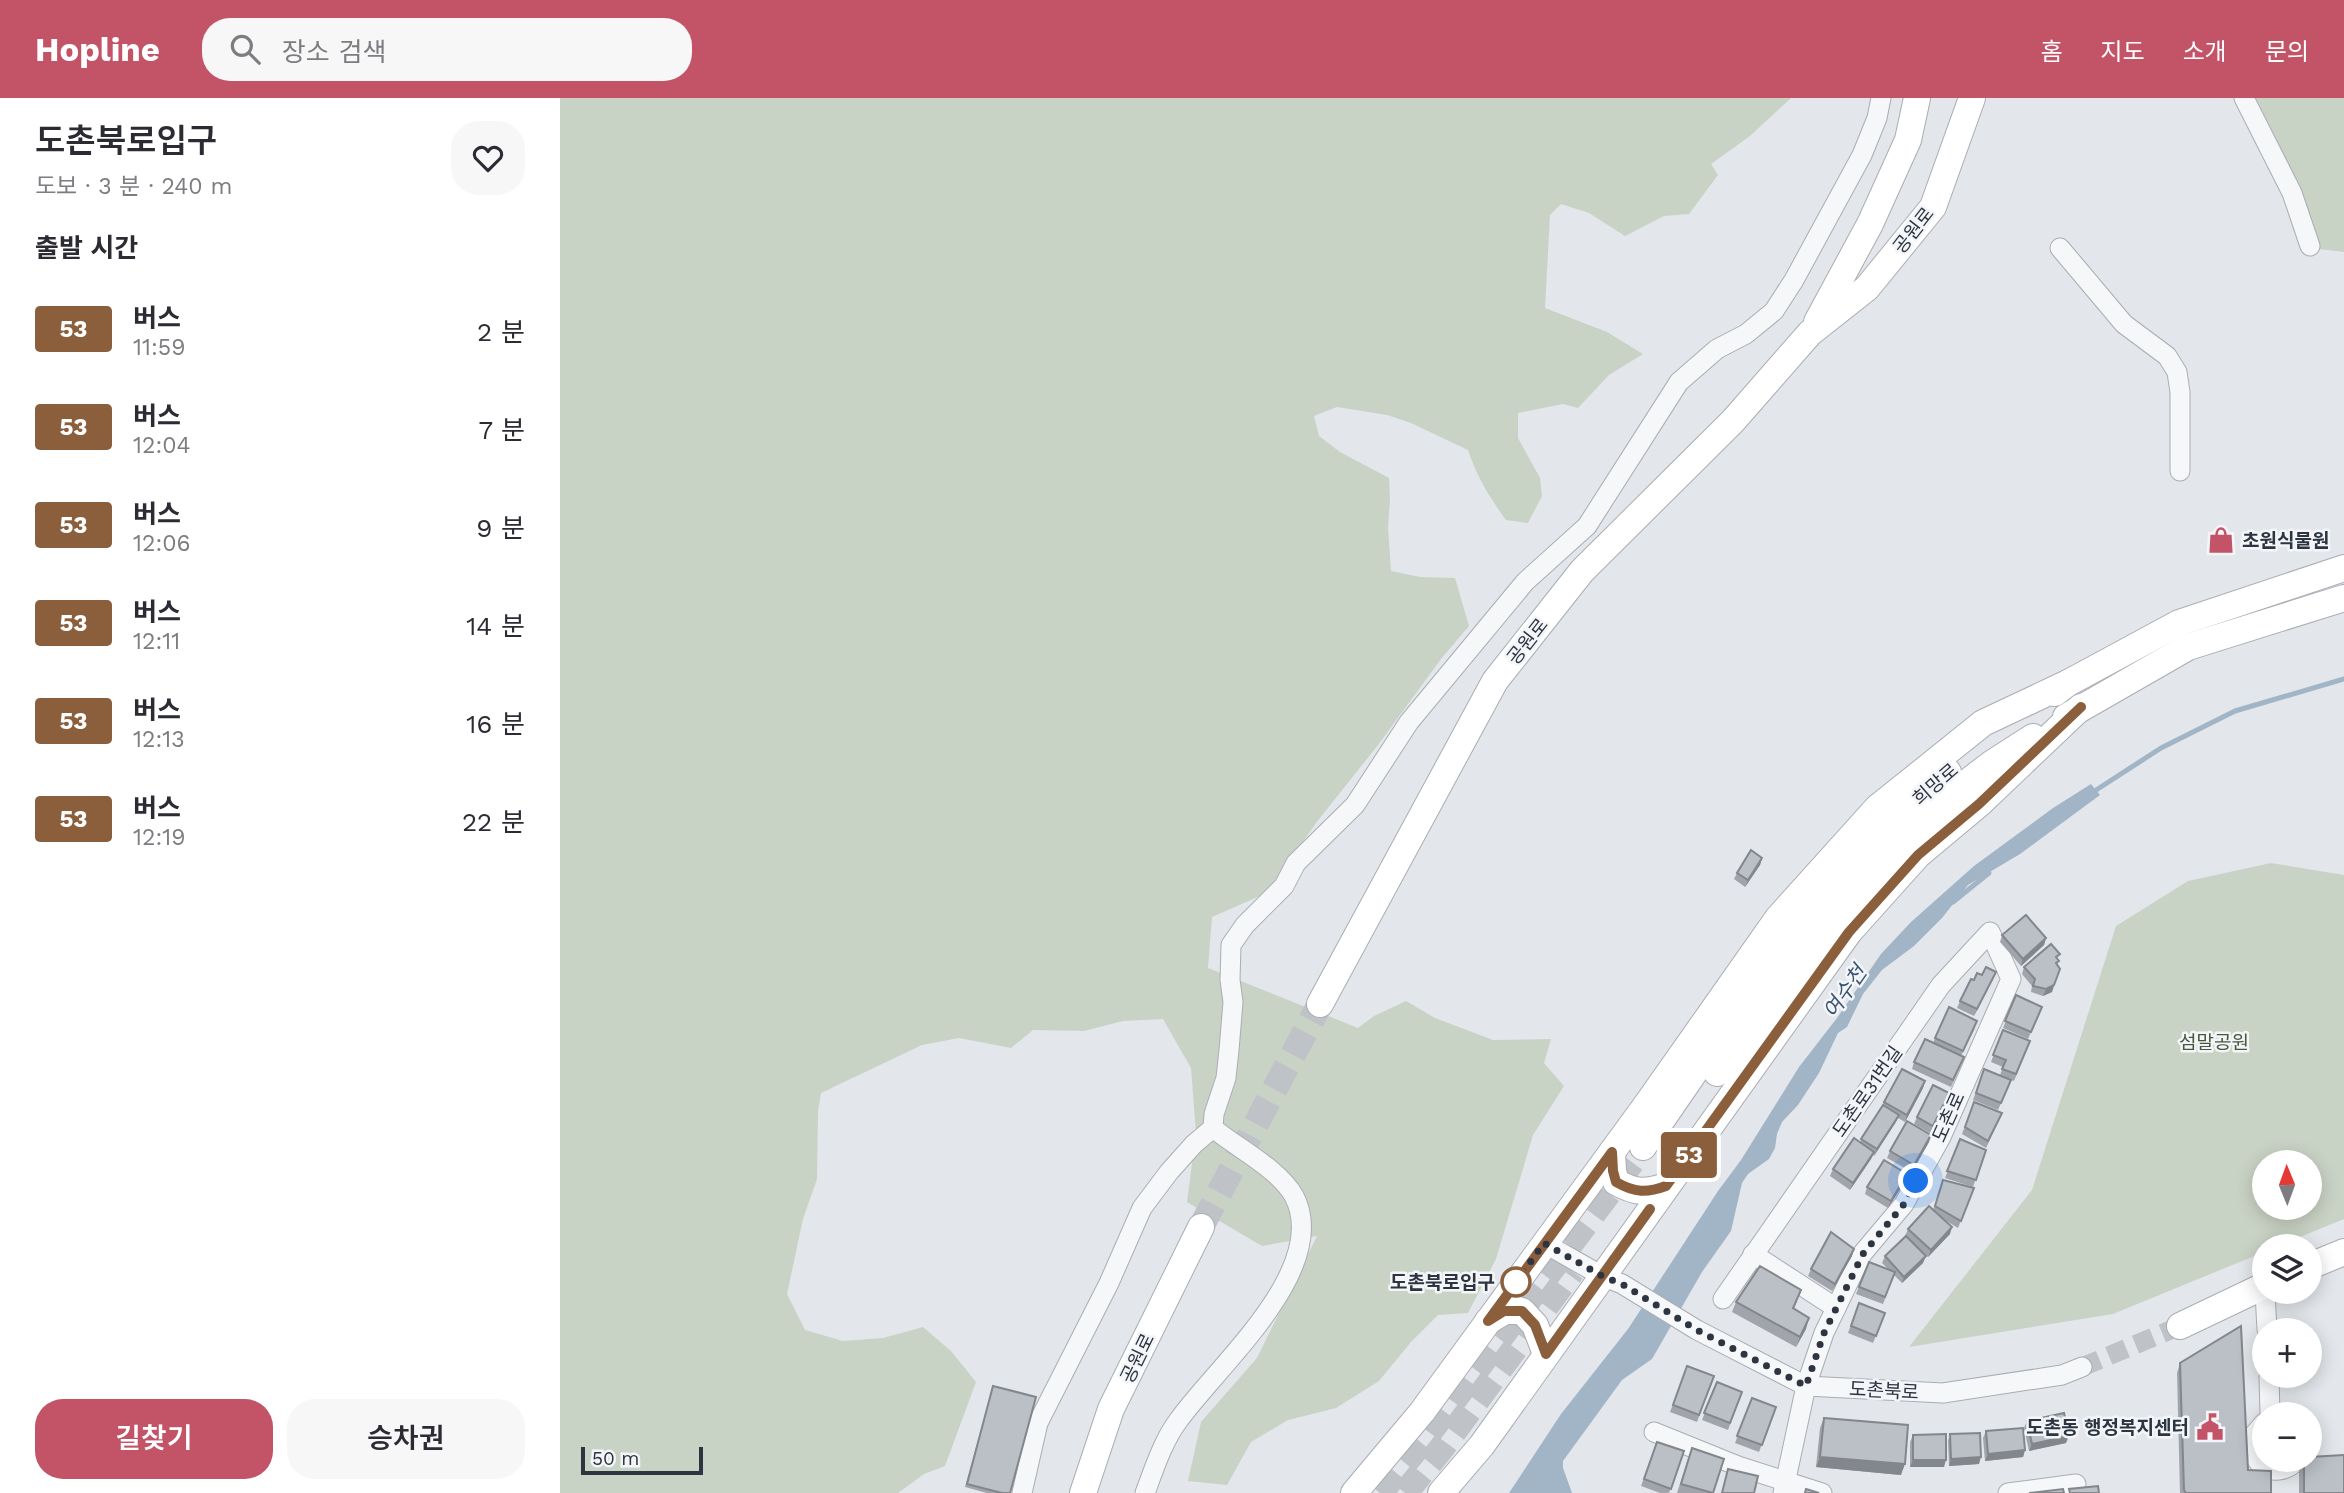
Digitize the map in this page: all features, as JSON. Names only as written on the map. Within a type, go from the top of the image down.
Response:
[{"type":"main road","name":"공원로","points":[[1811,333],[1870,224],[1908,140],[1917,98]]},
{"type":"main road","name":"공원로","points":[[1320,1004],[1495,681],[1582,571],[1733,421],[1811,333],[1867,288],[1933,206],[1972,98]]},
{"type":"main road","name":"희망로","points":[[2344,568],[2179,622],[2068,683],[1944,775],[1882,831],[1827,892],[1780,952],[1649,1152],[1842,905],[1957,790],[1991,764],[2081,707],[2188,647],[2344,598]]},
{"type":"main road","points":[[1354,1493],[1423,1412],[1778,918],[1877,808],[1983,723],[2068,683]]},
{"type":"main road","points":[[1441,1493],[1482,1445],[1546,1354],[1612,1280],[1666,1186],[1849,932],[1918,855],[1979,804],[2081,707]]},
{"type":"main road","points":[[1612,1152],[1616,1182],[1629,1190],[1647,1193],[1666,1186]]},
{"type":"main road","name":"공원로","points":[[1083,1493],[1111,1409],[1201,1227]]},
{"type":"main road","points":[[2322,1261],[2344,1252]]},
{"type":"main road","points":[[2180,1326],[2252,1292]]},
{"type":"main road","points":[[1488,1321],[1504,1311],[1522,1311],[1535,1325],[1546,1354]]},
{"type":"street","points":[[1022,1493],[1038,1423],[1109,1283],[1142,1208],[1169,1172],[1194,1144],[1213,1128],[1214,1114],[1226,1078],[1229,1050],[1233,1002],[1230,980],[1231,945],[1245,925],[1284,886],[1296,863],[1355,805],[1409,722],[1525,582],[1587,526],[1679,382],[1717,349],[1746,334],[1774,311],[1794,280],[1862,155],[1877,118],[1881,98]]},
{"type":"street","points":[[2244,98],[2292,193],[2310,246]]},
{"type":"street","points":[[2060,248],[2124,324],[2167,356],[2177,372],[2180,393],[2180,471]]},
{"type":"street","name":"도촌로31번길","points":[[1723,1299],[1941,985],[1990,932],[2011,979]]},
{"type":"street","name":"도촌로","points":[[1784,1488],[1806,1386],[1824,1333],[1863,1254],[1904,1204],[1941,1137],[2011,979]]},
{"type":"street","points":[[1145,1493],[1176,1424],[1281,1295],[1300,1241],[1302,1220],[1294,1196],[1280,1179],[1213,1128]]},
{"type":"street","points":[[1544,1243],[1612,1280]]},
{"type":"street","points":[[1753,1254],[1836,1308]]},
{"type":"street","name":"도촌북로","points":[[1612,1280],[1697,1330],[1806,1386],[1944,1393],[2062,1375],[2082,1367]]},
{"type":"street","points":[[1654,1432],[1784,1488],[1822,1493]]},
{"type":"street","points":[[2008,1493],[2076,1484]]},
{"type":"green space","points":[[560,98],[1791,98],[1750,136],[1711,164],[1718,175],[1689,214],[1664,216],[1625,236],[1589,213],[1561,204],[1550,215],[1545,308],[1607,332],[1643,354],[1609,375],[1578,408],[1563,404],[1518,413],[1518,438],[1540,478],[1542,496],[1528,523],[1506,520],[1484,487],[1468,450],[1411,423],[1387,415],[1337,407],[1314,416],[1319,436],[1340,452],[1389,478],[1391,571],[1420,577],[1455,578],[1469,626],[1262,895],[1212,917],[1208,968],[1358,1028],[1374,1016],[1406,1001],[1435,1018],[1493,1040],[1551,1039],[1544,1063],[1564,1086],[1533,1135],[1496,1259],[1468,1313],[1438,1315],[1411,1342],[1379,1381],[1336,1408],[1288,1420],[1251,1442],[1227,1485],[1188,1481],[1201,1422],[1257,1358],[1317,1236],[1262,1246],[1187,1202],[1196,1133],[1191,1068],[1163,1019],[1123,1021],[1084,1031],[1033,1030],[1011,1048],[959,1038],[922,1045],[821,1093],[818,1111],[817,1179],[803,1219],[787,1294],[805,1330],[843,1341],[883,1338],[923,1327],[951,1351],[976,1382],[945,1466],[924,1474],[898,1493],[560,1493]]},
{"type":"green space","points":[[2252,98],[2344,98],[2344,252],[2319,249]]},
{"type":"green space","name":"섬말공원","points":[[2271,863],[2344,875],[2344,1219],[2307,1234],[2252,1234],[2252,1257],[2113,1314],[1909,1347],[2032,1190],[2116,926],[2188,881]]},
{"type":"water","points":[[2091,784],[2100,795],[2020,854],[1968,885],[1942,918],[1914,946],[1882,970],[1863,994],[1847,1027],[1838,1033],[1819,1073],[1798,1105],[1782,1122],[1769,1159],[1748,1174],[1742,1183],[1731,1231],[1702,1272],[1652,1359],[1622,1380],[1563,1461],[1572,1493],[1509,1493],[1561,1414],[1628,1329],[1741,1160],[1799,1067],[1881,954],[1911,922],[1974,866],[2053,808]]},
{"type":"building","points":[[1751,850],[1762,858],[1748,880],[1737,873]]},
{"type":"building","points":[[2026,915],[2046,938],[2023,959],[2002,935]]},
{"type":"building","points":[[2051,944],[2060,954],[2056,957],[2060,969],[2054,985],[2046,989],[2033,986],[2035,979],[2024,967]]},
{"type":"building","points":[[1986,967],[1996,972],[1977,1009],[1960,1001],[1971,979],[1974,980],[1977,973],[1982,975]]},
{"type":"building","points":[[2016,995],[2042,1007],[2031,1032],[2005,1021]]},
{"type":"building","points":[[1949,1007],[1977,1021],[1963,1051],[1935,1038]]},
{"type":"building","points":[[2003,1030],[2030,1041],[2016,1074],[2002,1069],[2006,1060],[1993,1055]]},
{"type":"building","points":[[1925,1039],[1964,1057],[1953,1080],[1914,1062]]},
{"type":"building","points":[[1902,1069],[1925,1081],[1907,1115],[1884,1102]]},
{"type":"building","points":[[1984,1069],[2011,1080],[2001,1103],[1976,1093]]},
{"type":"building","points":[[1933,1085],[1949,1093],[1933,1126],[1917,1117]]},
{"type":"building","points":[[1974,1102],[2002,1113],[1988,1141],[1965,1127]]},
{"type":"building","points":[[1883,1105],[1899,1115],[1877,1149],[1861,1139]]},
{"type":"building","points":[[1907,1121],[1931,1135],[1914,1165],[1890,1151]]},
{"type":"building","points":[[1854,1138],[1874,1152],[1853,1183],[1833,1169]]},
{"type":"building","points":[[1960,1139],[1986,1150],[1976,1180],[1947,1171]]},
{"type":"building","points":[[1884,1160],[1907,1174],[1891,1201],[1867,1187]]},
{"type":"building","points":[[1943,1180],[1974,1188],[1961,1221],[1935,1206]]},
{"type":"building","points":[[1929,1206],[1952,1227],[1931,1250],[1908,1229]]},
{"type":"building","points":[[1831,1232],[1854,1249],[1835,1284],[1811,1269]]},
{"type":"building","points":[[1906,1236],[1926,1256],[1904,1277],[1885,1256]]},
{"type":"building","points":[[1869,1262],[1895,1272],[1885,1297],[1859,1287]]},
{"type":"building","points":[[1760,1266],[1801,1290],[1793,1308],[1809,1318],[1800,1337],[1736,1302]]},
{"type":"building","points":[[1859,1303],[1885,1313],[1876,1336],[1851,1326]]},
{"type":"building","name":"도촌동 행정복지센터","points":[[2241,1326],[2248,1470],[2271,1472],[2271,1493],[2186,1493],[2180,1363]]},
{"type":"building","points":[[1687,1366],[1714,1376],[1699,1415],[1673,1405]]},
{"type":"building","points":[[1717,1382],[1742,1392],[1730,1423],[1704,1413]]},
{"type":"building","points":[[993,1386],[1036,1397],[1010,1493],[967,1484]]},
{"type":"building","points":[[1752,1398],[1776,1407],[1762,1445],[1737,1436]]},
{"type":"building","points":[[2064,1413],[2069,1436],[2032,1444],[2027,1421]]},
{"type":"building","points":[[1824,1418],[1908,1425],[1905,1464],[1820,1457]]},
{"type":"building","points":[[2023,1428],[2025,1450],[1988,1454],[1986,1431]]},
{"type":"building","points":[[1980,1433],[1981,1457],[1951,1459],[1950,1434]]},
{"type":"building","points":[[1946,1434],[1946,1460],[1913,1460],[1913,1435]]},
{"type":"building","points":[[1657,1442],[1684,1451],[1671,1489],[1644,1479]]},
{"type":"building","points":[[1692,1448],[1724,1459],[1713,1493],[1681,1484]]},
{"type":"building","points":[[2344,1455],[2344,1493],[2304,1493],[2304,1472],[2322,1472],[2322,1456]]},
{"type":"building","points":[[1728,1469],[1758,1476],[1754,1493],[1722,1493]]},
{"type":"building","points":[[2098,1486],[2099,1493],[2070,1493],[2069,1489]]},
{"type":"building","points":[[2063,1489],[2064,1493],[2029,1493]]},
{"type":"waterway","name":"여수천","points":[[2090,794],[2161,748],[2235,711],[2344,679]]},
{"type":"waterway","name":"여수천","points":[[1953,902],[1989,873]]},
{"type":"tunnel","points":[[1201,1227],[1320,1004]]},
{"type":"tunnel","points":[[1380,1493],[1426,1437],[1643,1147]]},
{"type":"tunnel","points":[[1405,1493],[1441,1449],[1572,1271]]},
{"type":"tunnel","points":[[2082,1367],[2180,1326]]},
{"type":"bus line","name":"53","points":[[1650,1209],[1546,1354],[1535,1325],[1522,1311],[1504,1311],[1488,1321],[1612,1152],[1616,1182],[1629,1190],[1647,1193],[1666,1186],[1774,1033],[1849,932],[1881,895],[1918,855],[1979,804],[2081,707]]},
{"type":"place","name":"초원식물원","points":[[2221,540]]},
{"type":"place","name":"도촌북로입구","points":[[1516,1282]]},
{"type":"place","name":"도촌동 행정복지센터","points":[[2210,1427]]},
{"type":"route","points":[[1516,1282],[1544,1243],[1602,1276],[1622,1284],[1697,1330],[1806,1386],[1824,1333],[1863,1254],[1904,1204],[1916,1181]]}]
